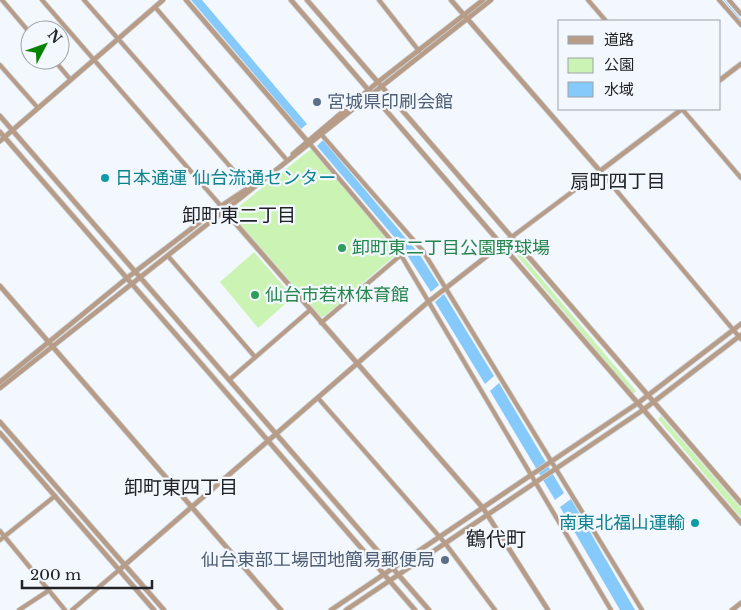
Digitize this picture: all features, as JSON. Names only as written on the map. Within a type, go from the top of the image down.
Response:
[{"type":"street","points":[[2,0],[20,21]]},
{"type":"street","points":[[42,0],[483,508],[548,610]]},
{"type":"street","points":[[84,0],[249,188]]},
{"type":"street","points":[[2,139],[162,0]]},
{"type":"street","points":[[186,0],[401,254],[611,610]]},
{"type":"street","points":[[291,0],[367,91],[741,523]]},
{"type":"street","points":[[307,0],[741,503]]},
{"type":"street","points":[[379,0],[422,56]]},
{"type":"street","points":[[346,610],[643,410],[740,337],[600,171],[451,0]]},
{"type":"street","points":[[0,388],[52,345],[127,278],[137,273],[221,206],[249,188],[372,96],[422,56],[483,0]]},
{"type":"street","points":[[321,134],[378,82],[419,50],[491,0]]},
{"type":"street","points":[[588,0],[605,20]]},
{"type":"street","points":[[719,0],[741,25]]},
{"type":"street","points":[[729,0],[741,14]]},
{"type":"street","points":[[155,7],[286,159]]},
{"type":"street","points":[[721,79],[741,64]]},
{"type":"street","points":[[0,65],[38,108]]},
{"type":"street","points":[[62,70],[70,80]]},
{"type":"street","points":[[72,610],[428,302],[511,237],[681,110]]},
{"type":"street","points":[[683,110],[739,172],[741,178]]},
{"type":"street","points":[[0,116],[429,610]]},
{"type":"street","points":[[0,132],[2,139],[127,278],[415,610]]},
{"type":"street","points":[[321,134],[423,251],[642,610]]},
{"type":"street","points":[[0,382],[132,284],[309,143]]},
{"type":"street","points":[[321,323],[401,254]]},
{"type":"street","points":[[168,256],[255,357]]},
{"type":"street","points":[[0,286],[281,610]]},
{"type":"street","points":[[229,380],[310,310]]},
{"type":"street","points":[[331,610],[638,403],[741,324]]},
{"type":"street","points":[[318,398],[440,537],[495,610]]},
{"type":"street","points":[[0,422],[164,610]]},
{"type":"street","points":[[0,432],[154,610]]},
{"type":"street","points":[[0,540],[55,496]]},
{"type":"street","points":[[0,531],[65,610]]},
{"type":"street","points":[[19,610],[48,591]]},
{"type":"street","points":[[732,610],[741,603]]},
{"type":"green space","points":[[311,149],[393,246],[395,252],[393,257],[325,316],[321,317],[232,215],[233,211]]},
{"type":"green space","points":[[254,252],[293,297],[258,328],[220,282]]},
{"type":"green space","points":[[520,253],[636,391],[633,394],[517,256]]},
{"type":"green space","points":[[661,416],[741,508],[741,518],[658,419]]},
{"type":"water","points":[[191,0],[202,0],[307,124],[301,129]]},
{"type":"water","points":[[323,140],[420,255],[439,285],[431,292],[400,244],[317,146]]},
{"type":"water","points":[[444,294],[494,376],[485,384],[435,302]]},
{"type":"water","points":[[499,383],[564,493],[555,500],[490,391]]},
{"type":"water","points":[[571,499],[635,610],[620,610],[560,507]]},
{"type":"waterway","points":[[724,0],[741,20]]},
{"type":"place","name":"宮城県印刷会館","points":[[317,102]]},
{"type":"place","name":"日本通運 仙台流通センター","points":[[105,178]]},
{"type":"place","name":"卸町東二丁目公園野球場","points":[[342,248]]},
{"type":"place","name":"仙台市若林体育館","points":[[255,295]]},
{"type":"place","name":"南東北福山運輸","points":[[695,523]]},
{"type":"place","name":"仙台東部工場団地簡易郵便局","points":[[445,560]]},
{"type":"district","name":"扇町四丁目","points":[[618,181]]},
{"type":"district","name":"卸町東二丁目","points":[[239,215]]},
{"type":"district","name":"卸町東四丁目","points":[[181,487]]},
{"type":"district","name":"鶴代町","points":[[496,539]]}]
